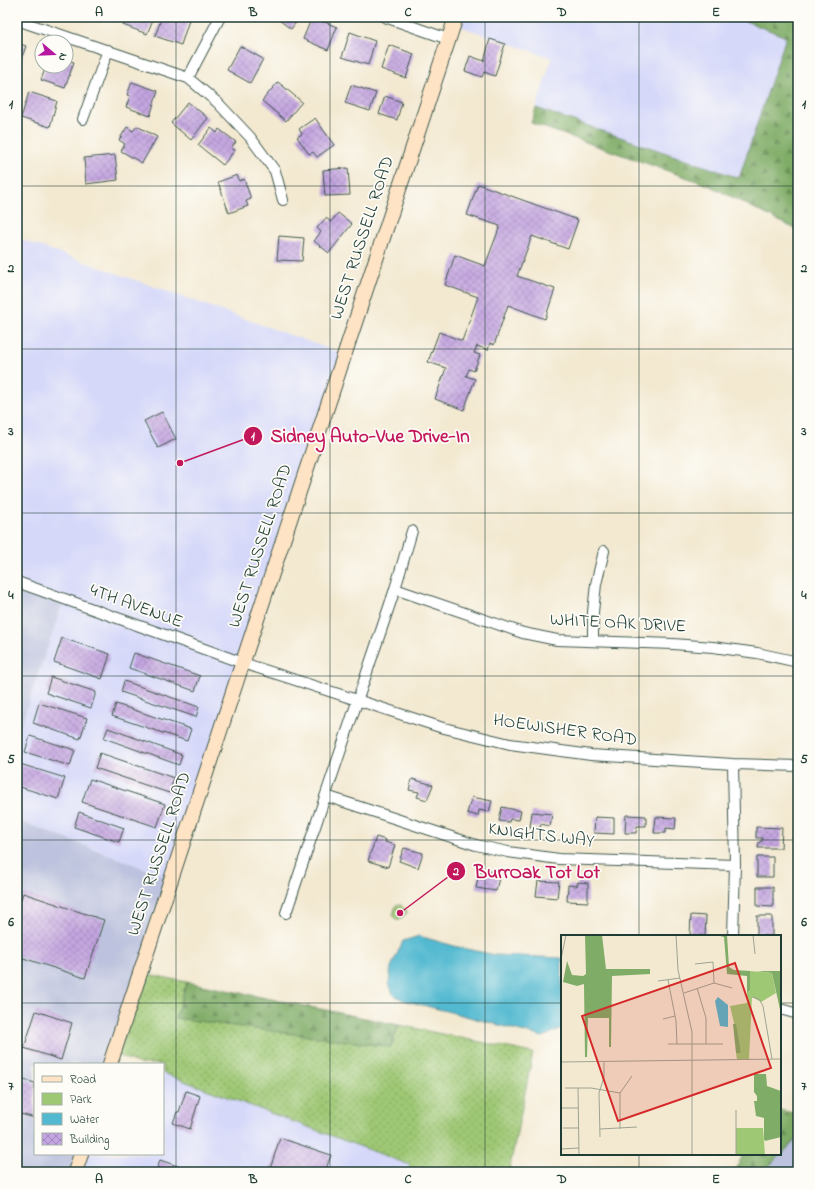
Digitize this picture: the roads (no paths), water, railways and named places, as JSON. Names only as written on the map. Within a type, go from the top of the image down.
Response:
[{"type":"street","points":[[188,78],[220,17]]},
{"type":"street","points":[[385,17],[448,39]]},
{"type":"street","name":"WEST RUSSELL ROAD","points":[[110,1063],[456,17]]},
{"type":"street","points":[[17,20],[188,78],[218,103],[250,137],[275,171],[283,200]]},
{"type":"street","points":[[83,119],[108,50]]},
{"type":"street","points":[[286,913],[326,796],[412,531]]},
{"type":"street","points":[[593,641],[593,612],[596,584],[604,551]]},
{"type":"street","name":"4TH AVENUE","points":[[17,582],[243,663]]},
{"type":"street","name":"WHITE OAK DRIVE","points":[[394,589],[523,633],[557,640],[713,647],[757,653],[798,662]]},
{"type":"street","name":"HOEWISHER ROAD","points":[[243,663],[440,726],[510,744],[591,756],[798,766]]},
{"type":"street","points":[[733,764],[735,865],[733,935]]},
{"type":"street","name":"KNIGHTS WAY","points":[[326,796],[476,845],[508,852],[559,859],[735,865]]},
{"type":"street","points":[[781,1009],[798,1014]]},
{"type":"street","points":[[75,1172],[81,1155]]},
{"type":"water","points":[[419,936],[458,947],[495,955],[561,958],[561,1028],[543,1037],[403,1000],[393,994],[389,983],[391,967],[403,941]]},
{"type":"place","name":"Sidney Auto-Vue Drive-In","points":[[180,463]]},
{"type":"place","name":"BurrOak Tot Lot","points":[[400,913]]}]
